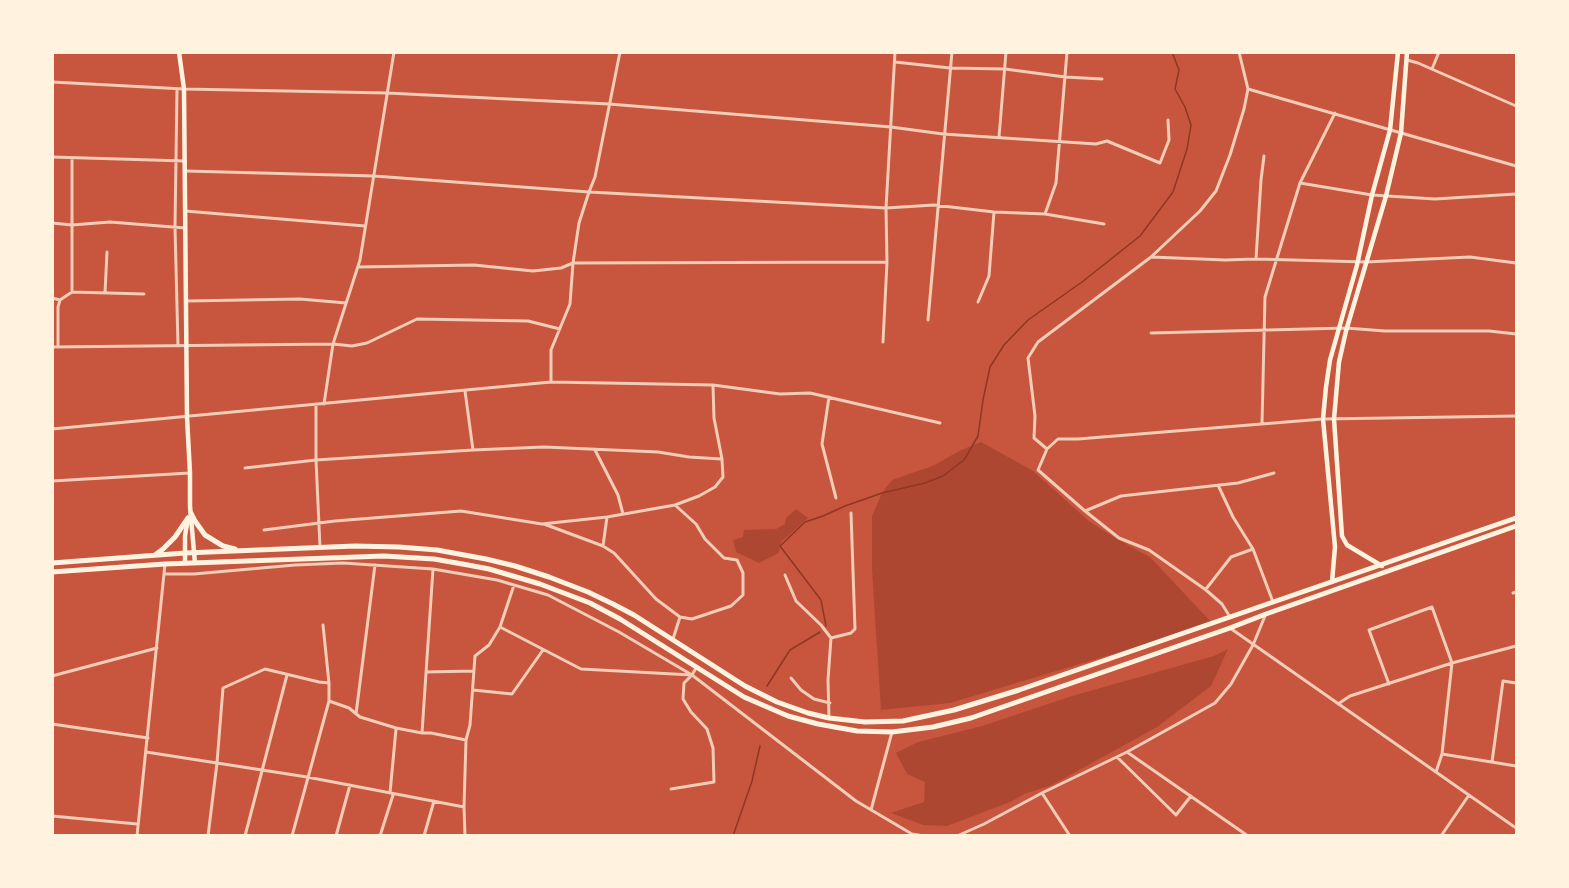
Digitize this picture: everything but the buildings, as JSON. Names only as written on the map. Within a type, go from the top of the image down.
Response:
[{"type":"highway","points":[[154,555],[175,537],[190,512],[200,529],[213,541],[242,551]]},
{"type":"highway","points":[[52,563],[195,552],[399,547],[437,550],[515,566],[588,592],[634,615],[720,670],[777,702],[829,718],[865,722],[903,721],[930,716],[1019,690],[1516,518]]},
{"type":"highway","points":[[52,572],[165,564],[384,555],[434,559],[489,569],[540,584],[590,603],[621,619],[744,697],[788,716],[857,731],[892,732],[933,727],[971,718],[1516,526]]},
{"type":"highway","points":[[1332,582],[1335,590]]},
{"type":"main road","points":[[179,52],[184,89],[187,417],[190,512],[195,563]]},
{"type":"main road","points":[[1332,582],[1335,547],[1323,419],[1330,360],[1358,262],[1372,195],[1390,130],[1398,52]]},
{"type":"main road","points":[[1382,566],[1347,545],[1342,536],[1334,418],[1339,362],[1346,328],[1386,196],[1401,133],[1407,52]]},
{"type":"main road","points":[[185,563],[185,536],[190,512]]},
{"type":"street","points":[[324,404],[333,344],[358,267],[394,52]]},
{"type":"street","points":[[551,382],[551,350],[570,304],[579,223],[595,177],[620,52]]},
{"type":"street","points":[[884,342],[887,262],[886,208],[895,52]]},
{"type":"street","points":[[928,320],[951,52]]},
{"type":"street","points":[[999,138],[1006,52]]},
{"type":"street","points":[[1045,214],[1056,183],[1067,52]]},
{"type":"street","points":[[1047,449],[1034,438],[1035,416],[1028,358],[1038,342],[1151,257],[1200,212],[1216,190],[1230,155],[1248,89],[1239,52]]},
{"type":"street","points":[[1432,69],[1439,52]]},
{"type":"street","points":[[1407,60],[1516,106]]},
{"type":"street","points":[[895,62],[950,68],[1005,69],[1065,77],[1102,79]]},
{"type":"street","points":[[52,82],[177,89],[387,93],[609,104],[891,127],[943,134],[1096,144],[1107,141],[1160,163],[1170,140],[1168,120]]},
{"type":"street","points":[[177,89],[175,227],[178,346]]},
{"type":"street","points":[[1248,89],[1516,166]]},
{"type":"street","points":[[1263,424],[1265,297],[1300,183],[1335,113]]},
{"type":"street","points":[[1256,259],[1264,156]]},
{"type":"street","points":[[52,157],[185,161]]},
{"type":"street","points":[[72,158],[72,292]]},
{"type":"street","points":[[185,171],[374,176],[589,192],[886,208],[939,206],[994,212],[1045,214],[1104,224]]},
{"type":"street","points":[[1300,183],[1372,195],[1435,199],[1516,194]]},
{"type":"street","points":[[184,211],[366,226]]},
{"type":"street","points":[[978,302],[989,276],[994,212]]},
{"type":"street","points":[[52,223],[72,225],[110,222],[185,228]]},
{"type":"street","points":[[105,293],[107,252]]},
{"type":"street","points":[[1151,257],[1358,262],[1470,257],[1516,263]]},
{"type":"street","points":[[358,267],[474,266],[533,271],[573,263],[887,262]]},
{"type":"street","points":[[58,347],[58,307],[60,300],[72,292],[144,294]]},
{"type":"street","points":[[52,298],[60,300]]},
{"type":"street","points":[[185,301],[300,299],[346,303]]},
{"type":"street","points":[[52,347],[333,344],[352,346],[366,343],[417,319],[528,321],[560,329]]},
{"type":"street","points":[[1151,333],[1346,328],[1385,331],[1489,331],[1516,334]]},
{"type":"street","points":[[52,429],[551,382],[712,385],[780,394],[810,393],[940,423]]},
{"type":"street","points":[[542,524],[607,517],[675,505],[716,487],[723,477],[714,418],[712,385]]},
{"type":"street","points":[[465,391],[473,450]]},
{"type":"street","points":[[829,397],[822,444],[836,498]]},
{"type":"street","points":[[316,405],[320,548]]},
{"type":"street","points":[[1230,617],[1222,604],[1206,590],[1149,550],[1119,538],[1085,512],[1038,470],[1047,449],[1058,439],[1334,418],[1516,416]]},
{"type":"street","points":[[245,468],[316,460],[544,447],[658,452],[722,459]]},
{"type":"street","points":[[596,450],[618,495],[623,514]]},
{"type":"street","points":[[52,481],[190,473]]},
{"type":"street","points":[[1085,512],[1121,496],[1238,483],[1274,473]]},
{"type":"street","points":[[1218,484],[1233,517],[1253,549],[1273,602]]},
{"type":"street","points":[[264,530],[461,511],[542,524],[603,546],[614,553],[656,599],[680,617],[692,619],[731,606],[743,595],[743,573],[737,560],[724,558],[705,539],[696,524],[675,505]]},
{"type":"street","points":[[831,638],[851,633],[855,629],[851,513]]},
{"type":"street","points":[[603,546],[607,517]]},
{"type":"street","points":[[1206,590],[1231,557],[1253,549]]},
{"type":"street","points":[[164,574],[194,574],[333,563],[375,565],[433,569],[497,580],[548,595],[619,632],[692,675],[856,801],[912,834],[924,836]]},
{"type":"street","points":[[137,836],[165,564]]},
{"type":"street","points":[[356,714],[375,565]]},
{"type":"street","points":[[422,733],[433,569]]},
{"type":"street","points":[[785,575],[796,601],[831,638],[828,680],[829,718]]},
{"type":"street","points":[[465,836],[466,740],[470,725],[475,656],[489,645],[500,627],[514,585]]},
{"type":"street","points":[[1389,684],[1370,630],[1431,607],[1452,663],[1442,754],[1436,772]]},
{"type":"street","points":[[957,836],[1127,752],[1215,703],[1231,684],[1253,645],[1266,614]]},
{"type":"street","points":[[673,639],[680,617]]},
{"type":"street","points":[[292,836],[329,701],[323,625]]},
{"type":"street","points":[[500,627],[581,669],[692,675]]},
{"type":"street","points":[[1230,628],[1516,828]]},
{"type":"street","points":[[1338,704],[1350,696],[1452,663],[1516,646]]},
{"type":"street","points":[[52,676],[157,648]]},
{"type":"street","points":[[473,690],[512,694],[543,650]]},
{"type":"street","points":[[671,789],[714,783],[713,748],[707,729],[691,712],[683,699],[684,683],[698,667]]},
{"type":"street","points":[[208,836],[223,688],[265,669],[329,683]]},
{"type":"street","points":[[426,672],[474,671]]},
{"type":"street","points":[[245,836],[288,675]]},
{"type":"street","points":[[790,678],[814,699],[830,703]]},
{"type":"street","points":[[1492,762],[1503,681],[1516,683]]},
{"type":"street","points":[[329,701],[349,708],[360,717],[396,728],[466,740]]},
{"type":"street","points":[[52,724],[148,738]]},
{"type":"street","points":[[380,836],[392,793],[396,728]]},
{"type":"street","points":[[871,810],[892,732]]},
{"type":"street","points":[[146,752],[307,777],[464,807]]},
{"type":"street","points":[[1127,752],[1248,836]]},
{"type":"street","points":[[1442,754],[1516,766]]},
{"type":"street","points":[[1117,757],[1176,815],[1191,796]]},
{"type":"street","points":[[336,836],[350,785]]},
{"type":"street","points":[[1042,794],[1070,836]]},
{"type":"street","points":[[1441,836],[1469,795]]},
{"type":"street","points":[[424,836],[434,801]]},
{"type":"street","points":[[52,816],[138,824]]},
{"type":"shaded area","points":[[981,442],[1033,471],[1090,522],[1150,557],[1213,624],[950,703],[881,710],[872,569],[872,516],[882,493],[892,480],[935,465]]},
{"type":"shaded area","points":[[796,509],[808,518],[781,542],[779,552],[775,555],[759,563],[736,552],[733,540],[743,537],[744,530],[776,529],[785,524],[786,518]]},
{"type":"shaded area","points":[[1228,649],[1211,686],[1157,727],[1052,785],[1024,794],[1010,802],[947,826],[923,825],[891,813],[924,802],[925,782],[907,774],[896,753],[918,742],[982,726],[1072,696],[1214,656]]},
{"type":"waterway","points":[[826,626],[821,600],[780,546],[805,522],[882,493],[925,483],[943,476],[964,460],[978,436],[990,367],[1004,345],[1028,320],[1082,282],[1140,236],[1173,192],[1187,149],[1191,125],[1185,107],[1175,89],[1179,70],[1172,52]]},
{"type":"waterway","points":[[767,686],[790,650],[820,632]]},
{"type":"waterway","points":[[733,836],[752,781],[760,746]]}]
